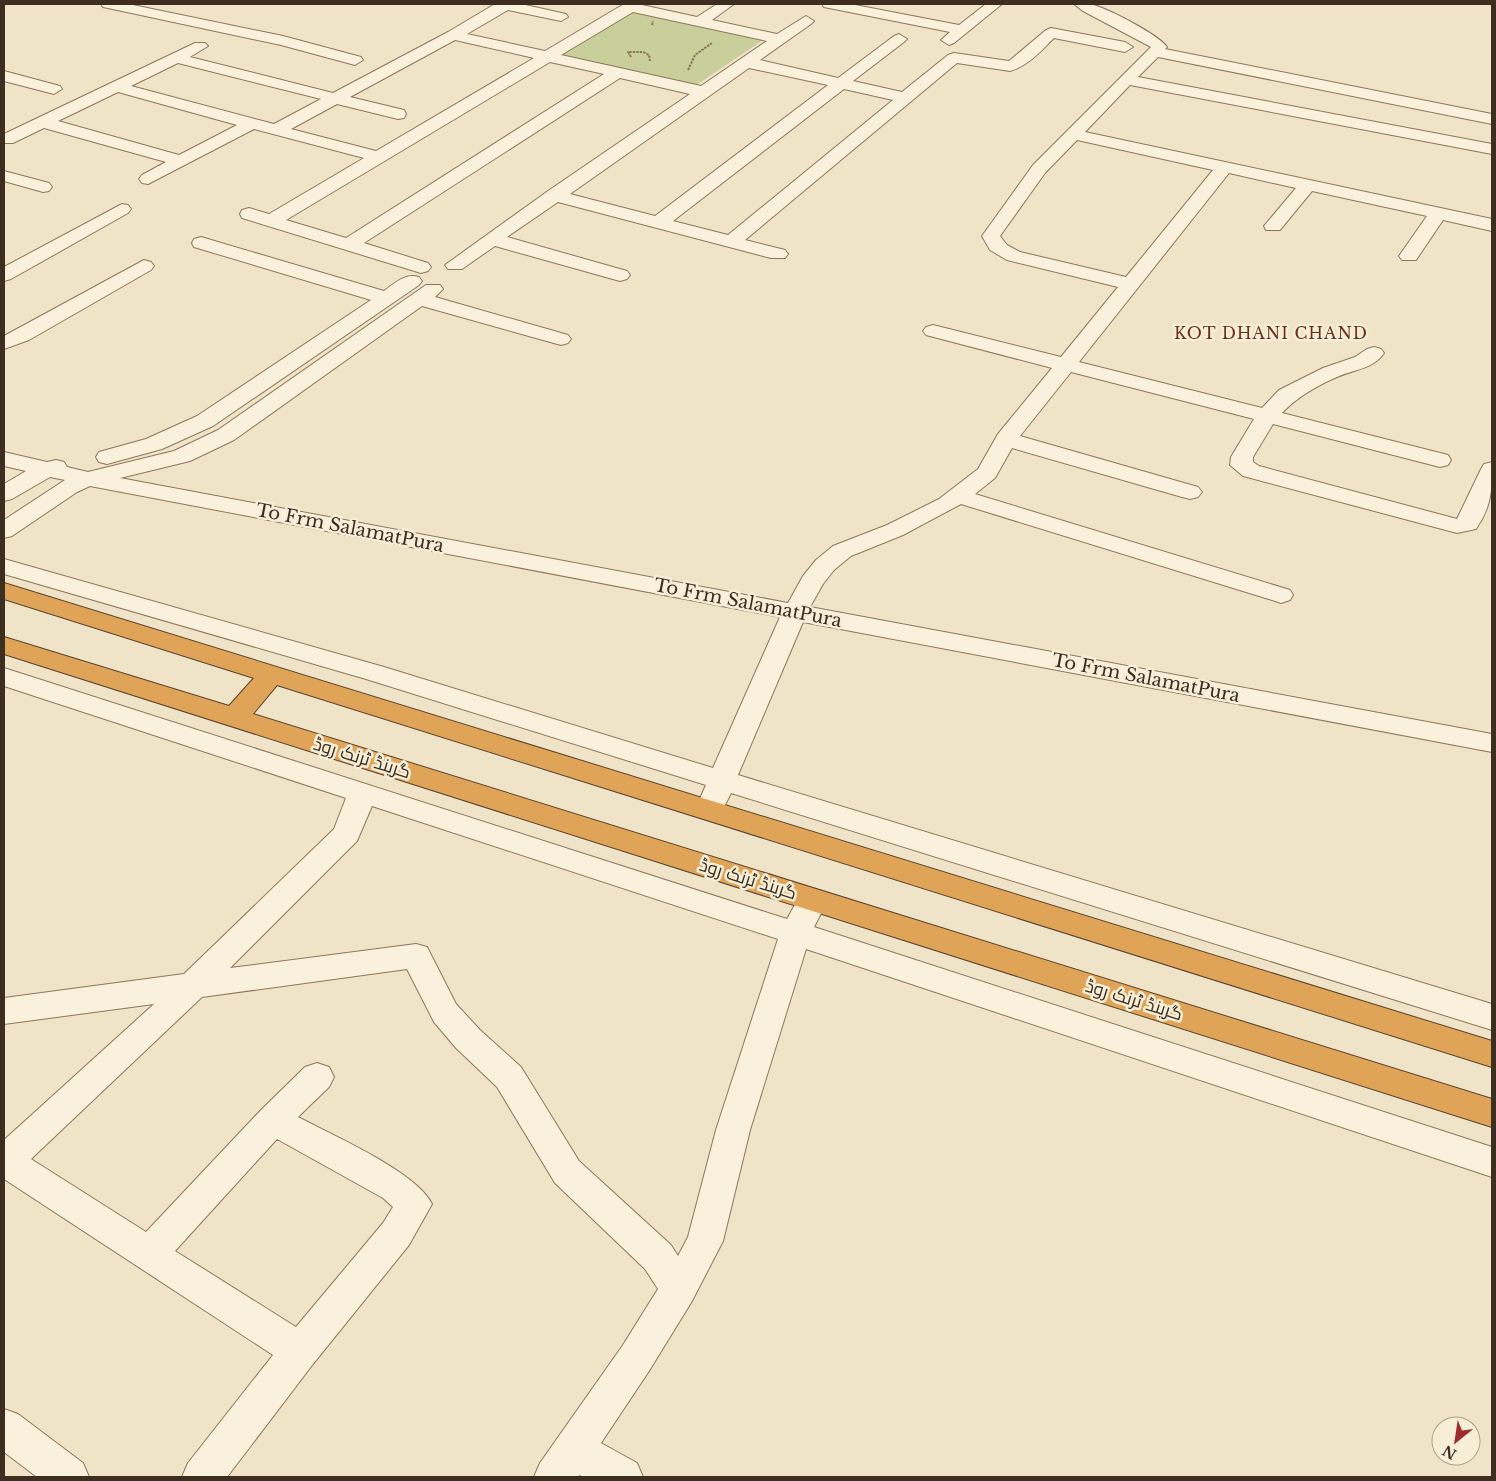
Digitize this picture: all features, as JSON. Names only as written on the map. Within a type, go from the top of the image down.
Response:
[{"type":"highway","points":[[4,591],[1492,1054]]},
{"type":"highway","name":"گرینڈ ٹرنک روڈ","points":[[4,645],[1492,1113]]},
{"type":"highway","points":[[234,718],[272,674]]},
{"type":"street","points":[[108,4],[283,41],[355,60]]},
{"type":"street","points":[[276,130],[453,35],[504,4],[561,17]]},
{"type":"street","points":[[699,22],[727,4]]},
{"type":"street","points":[[830,4],[962,30]]},
{"type":"street","points":[[948,41],[995,4]]},
{"type":"street","points":[[1081,4],[1092,12],[1151,38],[1159,47],[1038,169],[991,236],[993,242],[1014,256],[1130,284]]},
{"type":"street","points":[[271,221],[633,6],[779,39]]},
{"type":"street","points":[[455,265],[806,21]]},
{"type":"street","points":[[731,242],[954,58],[1010,66],[1018,63],[1051,33],[1125,47]]},
{"type":"street","points":[[453,35],[704,92]]},
{"type":"street","points":[[658,222],[899,39]]},
{"type":"street","points":[[7,139],[200,46]]},
{"type":"street","points":[[1156,52],[1492,119]]},
{"type":"street","points":[[176,58],[398,114]]},
{"type":"street","points":[[746,62],[905,98]]},
{"type":"street","points":[[348,245],[618,73]]},
{"type":"street","points":[[4,76],[54,89]]},
{"type":"street","points":[[1128,80],[1492,148]]},
{"type":"street","points":[[116,87],[379,157]]},
{"type":"street","points":[[43,122],[180,162]]},
{"type":"street","points":[[148,179],[251,124]]},
{"type":"street","points":[[1073,134],[1492,225]]},
{"type":"street","points":[[709,810],[795,612],[812,581],[825,565],[842,551],[895,530],[958,496],[987,473],[1006,439],[1225,168]]},
{"type":"street","points":[[4,176],[43,187]]},
{"type":"street","points":[[1274,226],[1308,185]]},
{"type":"street","points":[[554,195],[778,254]]},
{"type":"street","points":[[4,275],[122,209]]},
{"type":"street","points":[[1409,256],[1439,213]]},
{"type":"street","points":[[249,214],[348,245],[432,285],[561,339]]},
{"type":"street","points":[[492,239],[620,275]]},
{"type":"street","points":[[201,243],[387,298]]},
{"type":"street","points":[[4,494],[24,481],[50,469],[132,451],[196,425],[387,298],[432,285],[463,280],[465,272],[455,265],[438,263],[432,285],[226,435],[182,456],[88,479],[69,487],[4,531]]},
{"type":"street","points":[[4,343],[22,336],[144,266]]},
{"type":"street","points":[[933,331],[1440,460]]},
{"type":"street","points":[[1374,353],[1362,361],[1330,372],[1287,395],[1267,416],[1242,457],[1241,465],[1251,471],[1457,526],[1468,524],[1492,469]]},
{"type":"street","points":[[1006,439],[1190,492]]},
{"type":"street","name":"To Frm SalamatPura","points":[[4,459],[88,479],[1492,743]]},
{"type":"street","points":[[958,496],[1281,595]]},
{"type":"street","points":[[4,566],[375,673],[1492,1017]]},
{"type":"street","points":[[353,699],[375,673]]},
{"type":"street","points":[[4,677],[795,933],[1492,1162]]},
{"type":"street","points":[[292,771],[316,743]]},
{"type":"street","points":[[300,1350],[4,1161],[194,986],[347,834],[362,794]]},
{"type":"street","points":[[623,1477],[564,1463],[679,1289],[705,1241],[734,1130],[795,933],[813,900]]},
{"type":"street","points":[[4,1011],[416,956],[445,1013],[468,1039],[509,1077],[567,1172],[658,1257],[679,1289]]},
{"type":"street","points":[[1364,1014],[1371,981]]},
{"type":"street","points":[[149,1254],[274,1120],[317,1078]]},
{"type":"street","points":[[202,1477],[300,1350],[396,1234],[414,1204],[395,1187],[274,1120]]},
{"type":"street","points":[[4,1428],[69,1477]]},
{"type":"path","points":[[652,25],[653,21]]},
{"type":"path","points":[[648,24],[656,24]]},
{"type":"path","points":[[684,73],[689,70],[695,55],[712,42],[714,38]]},
{"type":"path","points":[[632,58],[628,52],[647,53],[653,65]]},
{"type":"green space","points":[[630,12],[763,40],[695,86],[560,55]]},
{"type":"district","name":"KOT DHANI CHAND","points":[[1271,333]]}]
